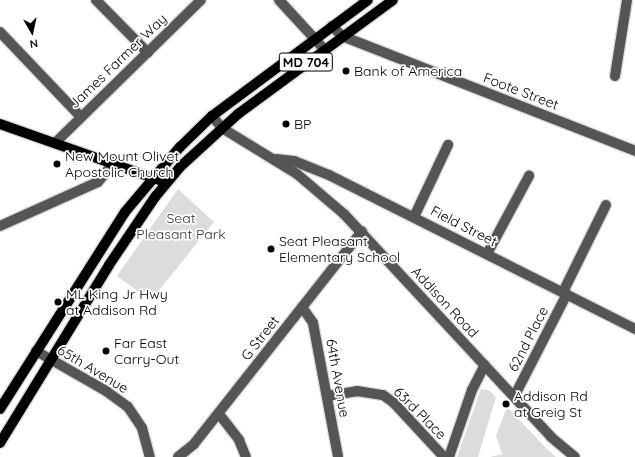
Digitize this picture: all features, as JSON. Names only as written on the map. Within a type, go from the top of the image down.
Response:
[{"type":"main road","name":"MD 704","points":[[0,409],[125,212],[152,177],[212,116],[368,0]]},
{"type":"main road","name":"MD 704","points":[[0,443],[110,265],[166,183],[192,154],[222,128],[324,49],[393,0]]},
{"type":"main road","points":[[0,124],[114,162],[166,183]]},
{"type":"street","points":[[96,0],[148,53]]},
{"type":"street","name":"James Farmer Way","points":[[55,143],[201,0]]},
{"type":"street","points":[[279,0],[324,49]]},
{"type":"street","points":[[614,76],[621,28],[625,21],[627,0]]},
{"type":"street","name":"Foote Street","points":[[332,26],[342,36],[635,151]]},
{"type":"street","points":[[0,32],[81,117]]},
{"type":"street","name":"Addison Road","points":[[212,116],[222,128],[276,159],[325,197],[362,232],[551,437],[575,457]]},
{"type":"street","points":[[414,217],[448,145]]},
{"type":"street","name":"Field Street","points":[[276,159],[294,161],[313,168],[414,217],[635,329]]},
{"type":"street","points":[[0,226],[98,182],[114,162]]},
{"type":"street","points":[[487,254],[529,176]]},
{"type":"street","name":"62nd Place","points":[[514,396],[565,293],[606,205]]},
{"type":"street","name":"G Street","points":[[178,457],[187,452],[362,232]]},
{"type":"street","name":"64th Avenue","points":[[302,307],[313,323],[338,457]]},
{"type":"street","name":"65th Avenue","points":[[36,351],[128,407],[142,428],[150,457]]},
{"type":"street","points":[[449,457],[472,390],[485,365]]},
{"type":"street","name":"63rd Place","points":[[327,396],[357,391],[383,395],[394,403],[444,457]]},
{"type":"street","points":[[218,414],[239,440],[246,457]]},
{"type":"green space","name":"Seat Pleasant Park","points":[[178,189],[214,222],[152,299],[147,298],[117,276]]},
{"type":"green space","points":[[481,389],[490,391],[496,397],[478,457],[457,457]]},
{"type":"green space","points":[[507,407],[556,457],[490,457],[502,454],[496,436]]},
{"type":"place","name":"Bank of America","points":[[346,71]]},
{"type":"place","name":"BP","points":[[286,124]]},
{"type":"place","name":"New Mount Olivet Apostolic Church","points":[[57,164]]},
{"type":"place","name":"Seat Pleasant Elementary School","points":[[271,249]]},
{"type":"place","name":"ML King Jr Hwy at Addison Rd","points":[[58,302]]},
{"type":"place","name":"Far East Carry-Out","points":[[106,351]]},
{"type":"place","name":"Addison Rd at Greig St","points":[[506,404]]}]
